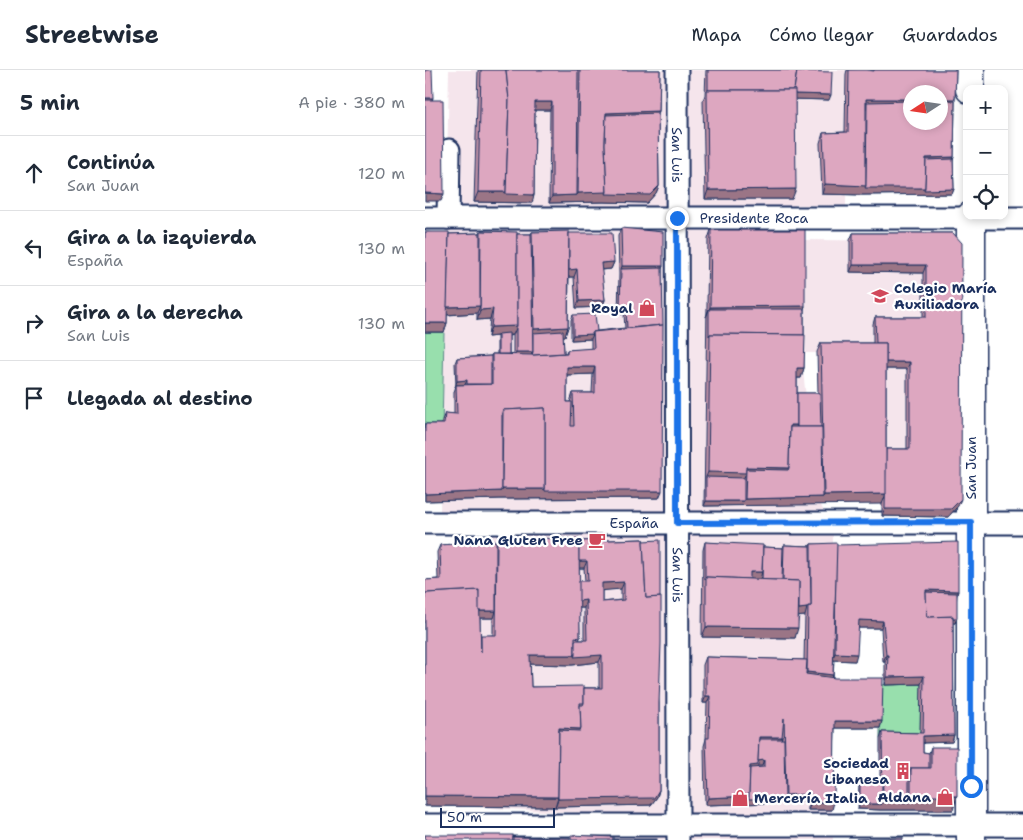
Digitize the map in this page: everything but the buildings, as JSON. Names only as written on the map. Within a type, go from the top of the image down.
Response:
[{"type":"main road","points":[[970,70],[970,85]]},
{"type":"main road","name":"San Juan","points":[[971,220],[971,832]]},
{"type":"street","name":"San Luis","points":[[677,70],[678,832]]},
{"type":"street","points":[[448,218],[449,150]]},
{"type":"street","name":"Presidente Roca","points":[[425,218],[963,217]]},
{"type":"street","name":"Presidente Roca","points":[[1008,218],[1023,218]]},
{"type":"street","name":"España","points":[[425,523],[1023,522]]},
{"type":"street","points":[[425,825],[678,832],[971,832],[1023,825]]},
{"type":"shaded area","points":[[449,70],[848,70],[846,206],[795,205],[802,240],[950,241],[958,506],[948,517],[882,516],[883,353],[801,353],[817,495],[833,535],[831,806],[833,840],[425,840],[425,837],[584,837],[582,813],[472,807],[471,523],[440,512]]},
{"type":"green space","points":[[425,332],[444,332],[442,431],[425,432]]},
{"type":"green space","points":[[921,684],[920,740],[880,739],[880,685]]},
{"type":"place","name":"Colegio María Auxiliadora","points":[[880,296]]},
{"type":"place","name":"Royal","points":[[647,308]]},
{"type":"place","name":"Nana Gluten Free","points":[[597,540]]},
{"type":"place","name":"Sociedad Libanesa","points":[[903,771]]},
{"type":"place","name":"Aldana","points":[[945,797]]},
{"type":"place","name":"Mercería Italia","points":[[740,798]]},
{"type":"route","points":[[677,218],[677,523],[971,522],[971,786]]}]
